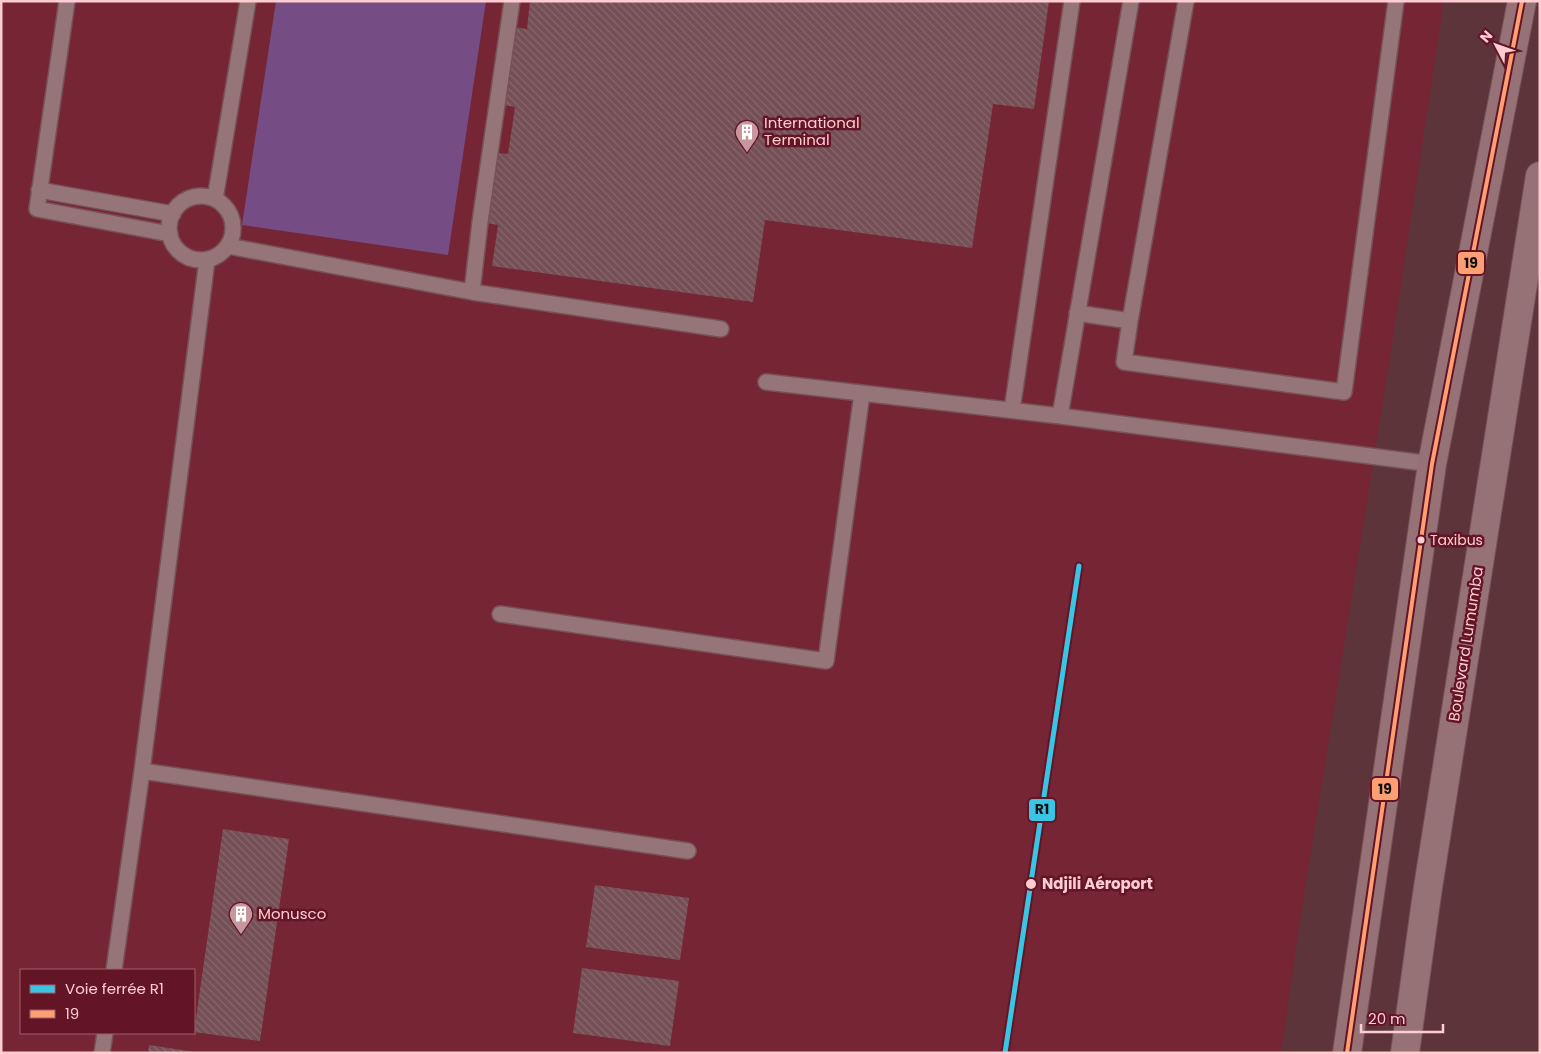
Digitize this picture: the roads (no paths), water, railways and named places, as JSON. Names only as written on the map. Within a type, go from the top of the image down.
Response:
[{"type":"highway","points":[[1347,1053],[1432,464],[1522,1]]},
{"type":"highway","name":"Boulevard Lumumba","points":[[1405,1053],[1431,865],[1540,176]]},
{"type":"lane","points":[[67,1],[37,209],[170,234]]},
{"type":"lane","points":[[215,198],[248,1]]},
{"type":"lane","points":[[472,292],[480,222],[512,1]]},
{"type":"lane","points":[[1012,410],[1072,1]]},
{"type":"lane","points":[[1060,416],[1131,1]]},
{"type":"lane","points":[[1186,1],[1124,362],[1344,392],[1396,1]]},
{"type":"lane","points":[[39,190],[172,214]]},
{"type":"lane","points":[[196,196],[215,198],[224,204],[230,212],[233,222],[234,232],[228,246],[217,256],[207,260],[187,257],[173,243],[169,224],[172,214],[178,205],[186,199],[196,196]]},
{"type":"lane","points":[[228,246],[472,292],[720,329]]},
{"type":"lane","points":[[114,969],[142,771],[207,260]]},
{"type":"lane","points":[[1077,313],[1130,321]]},
{"type":"lane","points":[[766,382],[1012,410],[1432,464]]},
{"type":"lane","points":[[500,614],[826,662],[862,393]]},
{"type":"lane","points":[[142,771],[688,852]]},
{"type":"lane","points":[[102,1053],[105,1034]]},
{"type":"railway","points":[[1031,884],[1079,566]]},
{"type":"rail line","name":"R1","points":[[1005,1053],[1079,566]]},
{"type":"place","name":"International Terminal","points":[[747,153]]},
{"type":"place","name":"Taxibus","points":[[1421,540]]},
{"type":"place","name":"Ndjili Aéroport","points":[[1031,884]]},
{"type":"place","name":"Monusco","points":[[241,935]]}]
